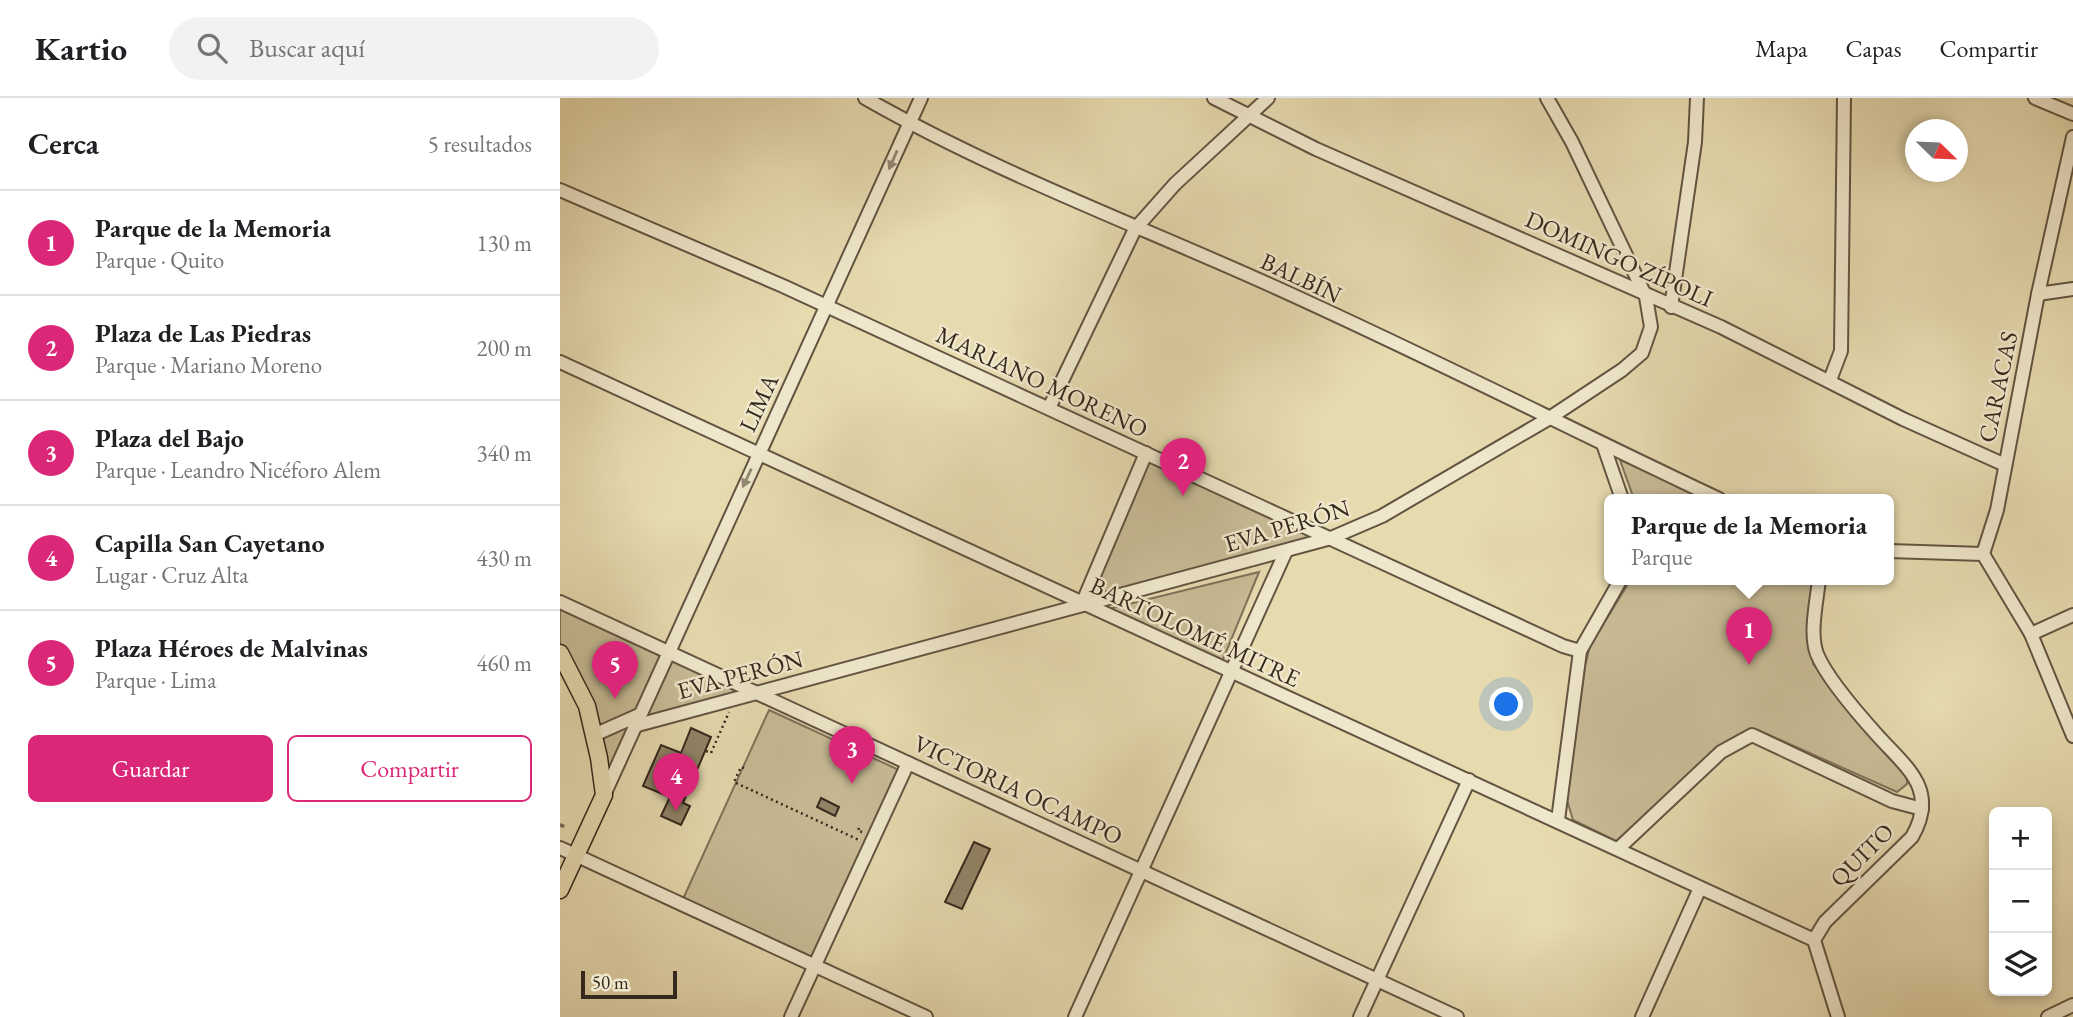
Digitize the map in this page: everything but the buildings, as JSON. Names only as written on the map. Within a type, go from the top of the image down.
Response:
[{"type":"main road","points":[[560,653],[581,691],[594,735],[604,795],[560,890]]},
{"type":"street","name":"BALBÍN","points":[[865,98],[910,124],[1135,229],[1259,280],[1708,494]]},
{"type":"street","name":"LIMA","points":[[604,795],[922,98]]},
{"type":"street","name":"DOMINGO ZÍPOLI","points":[[1214,98],[1247,117],[1522,238],[1830,380],[1903,419],[2003,464]]},
{"type":"street","points":[[1049,408],[1135,229],[1175,184],[1268,98]]},
{"type":"street","name":"EVA PERÓN","points":[[594,735],[636,721],[734,699],[1331,538],[1382,516],[1548,419],[1622,370],[1642,353],[1651,327],[1647,297],[1572,142],[1547,98]]},
{"type":"street","points":[[1671,307],[1695,142],[1697,98]]},
{"type":"street","points":[[1830,380],[1841,351],[1844,98]]},
{"type":"street","points":[[2035,98],[2073,114]]},
{"type":"street","name":"CARACAS","points":[[1983,554],[1997,510],[2003,464],[2073,137]]},
{"type":"street","name":"MARIANO MORENO","points":[[560,190],[827,306],[1563,646],[1580,651]]},
{"type":"street","points":[[2038,294],[2073,289]]},
{"type":"street","name":"BARTOLOMÉ MITRE","points":[[560,362],[1814,940]]},
{"type":"street","points":[[1603,444],[1620,494]]},
{"type":"street","points":[[1082,604],[1146,453]]},
{"type":"street","points":[[1075,1017],[1286,551]]},
{"type":"street","points":[[1894,551],[1983,554],[2031,634],[2073,736]]},
{"type":"street","points":[[1558,820],[1580,651],[1618,585]]},
{"type":"street","name":"QUITO","points":[[1814,940],[1825,922],[1912,837],[1920,824],[1922,809],[1921,792],[1905,763],[1879,737],[1817,655],[1814,635],[1818,585]]},
{"type":"street","name":"VICTORIA OCAMPO","points":[[560,602],[1457,1017]]},
{"type":"street","points":[[2031,634],[2073,615]]},
{"type":"street","points":[[1618,849],[1721,752],[1752,735],[1892,801],[1922,809]]},
{"type":"street","points":[[791,1017],[908,763]]},
{"type":"street","points":[[1360,1017],[1469,780]]},
{"type":"street","points":[[560,848],[926,1017]]},
{"type":"street","points":[[1642,1017],[1700,888]]},
{"type":"street","points":[[1814,940],[1839,1017]]},
{"type":"street","points":[[2048,1017],[2073,1005]]},
{"type":"path","points":[[706,751],[711,753],[734,699]]},
{"type":"path","points":[[744,768],[741,766],[734,782],[865,844]]},
{"type":"shaded area","points":[[1146,453],[1331,538],[1082,604]]},
{"type":"shaded area","points":[[1620,460],[1696,494],[1632,494]]},
{"type":"shaded area","points":[[1259,572],[1222,662],[1108,609]]},
{"type":"shaded area","points":[[1627,585],[1815,585],[1813,664],[1907,776],[1907,784],[1897,792],[1758,730],[1747,732],[1730,742],[1616,841],[1573,820],[1567,800],[1590,646]]},
{"type":"shaded area","points":[[560,602],[758,692],[634,726],[604,795],[599,758],[560,653]]},
{"type":"shaded area","points":[[769,710],[899,770],[813,958],[683,899]]},
{"type":"place","name":"Plaza de Las Piedras","points":[[1183,496]]},
{"type":"place","name":"Parque de la Memoria","points":[[1749,665]]},
{"type":"place","name":"Plaza Héroes de Malvinas","points":[[615,699]]},
{"type":"place","name":"Plaza del Bajo","points":[[852,784]]},
{"type":"place","name":"Capilla San Cayetano","points":[[676,811]]}]
